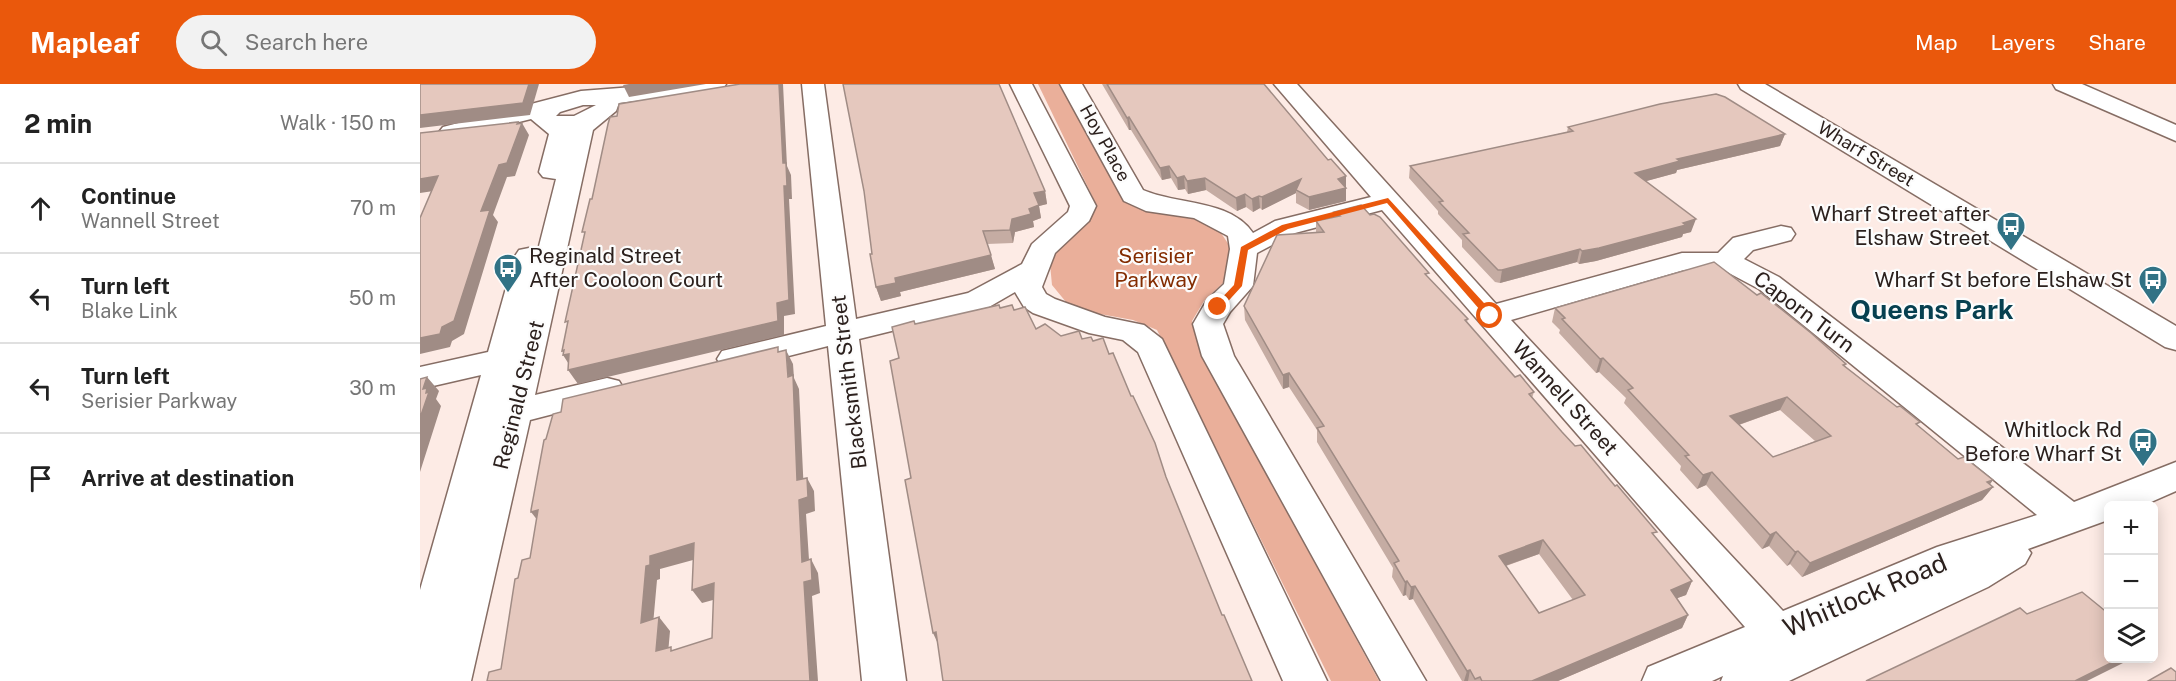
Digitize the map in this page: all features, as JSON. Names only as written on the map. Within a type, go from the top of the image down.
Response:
[{"type":"street","points":[[553,114],[574,84]]},
{"type":"street","points":[[598,101],[715,84]]},
{"type":"street","name":"Blacksmith Street","points":[[813,84],[884,681]]},
{"type":"street","points":[[1021,84],[1083,206],[1080,215],[1042,250],[1027,287],[1035,300],[1044,306],[1100,326],[1133,332],[1151,346],[1305,681]]},
{"type":"street","name":"Hoy Place","points":[[1071,84],[1133,195],[1155,205],[1200,211],[1240,237]]},
{"type":"street","name":"Wannell Street","points":[[1285,84],[1490,316],[1788,644]]},
{"type":"street","name":"Wharf Street","points":[[1749,84],[2138,315],[2176,340]]},
{"type":"street","points":[[2064,84],[2176,134]]},
{"type":"street","points":[[441,133],[553,114],[581,98],[598,101],[738,87]]},
{"type":"street","name":"Reginald Street","points":[[420,666],[451,552],[499,416],[578,137],[598,101]]},
{"type":"street","name":"Reginald Street","points":[[516,356],[560,141],[561,134],[553,114]]},
{"type":"street","points":[[1059,155],[1107,146]]},
{"type":"street","points":[[1388,200],[1240,237],[1238,286],[1218,307],[1208,324],[1218,356],[1404,681]]},
{"type":"street","points":[[1726,261],[1743,244],[1781,234]]},
{"type":"street","name":"Caporn Turn","points":[[1490,316],[1682,262],[1726,261],[1751,271],[1769,283],[2070,520]]},
{"type":"street","points":[[705,366],[978,300],[1033,270]]},
{"type":"street","points":[[978,300],[1044,306]]},
{"type":"street","name":"Wharf Street","points":[[2138,315],[2176,334]]},
{"type":"street","points":[[420,378],[516,356]]},
{"type":"street","points":[[499,416],[638,382]]},
{"type":"street","name":"Whitlock Road","points":[[1664,681],[1788,644],[1974,575],[2070,520],[2176,476]]},
{"type":"street","name":"Reginald Street","points":[[449,681],[451,552]]},
{"type":"street","name":"Whitlock Road","points":[[1743,681],[1788,644]]},
{"type":"green space","name":"Serisier Parkway","points":[[1038,84],[1062,84],[1126,201],[1180,212],[1217,227],[1229,245],[1232,264],[1225,281],[1204,301],[1192,321],[1243,431],[1379,681],[1331,681],[1157,330],[1133,320],[1089,312],[1066,302],[1052,285],[1050,264],[1063,241],[1084,226],[1097,206]]},
{"type":"building","points":[[420,84],[529,84],[523,103],[420,115]]},
{"type":"building","points":[[740,84],[779,84],[783,163],[786,163],[787,186],[784,186],[789,300],[777,303],[778,321],[568,370],[569,354],[563,355],[564,350],[562,351],[568,321],[565,322],[585,232],[582,232],[590,199],[592,199],[610,117],[617,116],[619,104]]},
{"type":"building","points":[[843,84],[999,84],[1045,191],[1034,193],[1039,205],[1029,209],[1031,214],[1012,219],[1010,230],[983,231],[991,255],[895,278],[896,283],[876,287],[870,254],[872,254],[864,191]]},
{"type":"building","points":[[1107,84],[1264,84],[1328,160],[1331,159],[1346,176],[1338,179],[1346,188],[1309,197],[1296,190],[1301,179],[1262,197],[1252,199],[1245,194],[1236,198],[1205,178],[1187,181],[1184,176],[1177,178],[1169,166],[1160,168]]},
{"type":"building","points":[[1716,94],[1725,97],[1785,134],[1677,159],[1680,161],[1635,173],[1696,219],[1683,223],[1686,225],[1599,248],[1582,251],[1580,249],[1498,270],[1463,234],[1469,233],[1439,202],[1443,201],[1410,166],[1573,131],[1568,127],[1660,104]]},
{"type":"building","points":[[518,122],[517,124],[522,123],[507,163],[499,165],[481,211],[490,210],[454,321],[442,327],[440,334],[420,338],[420,218],[438,176],[420,179],[420,133]]},
{"type":"building","points":[[1361,205],[1370,215],[1380,217],[1429,273],[1425,274],[1468,319],[1465,320],[1515,377],[1520,375],[1534,392],[1529,394],[1562,432],[1575,446],[1581,445],[1615,486],[1617,485],[1657,532],[1652,533],[1692,581],[1671,590],[1688,615],[1532,681],[1482,681],[1480,677],[1475,679],[1470,670],[1467,671],[1415,586],[1411,587],[1407,581],[1405,582],[1394,563],[1399,561],[1317,428],[1324,426],[1289,373],[1283,375],[1244,306],[1277,235],[1324,232],[1316,221],[1340,216],[1334,212]],"holes":[[[1543,540],[1585,595],[1539,613],[1499,556]]]},
{"type":"building","points":[[1714,262],[1757,295],[1761,293],[1811,333],[1846,364],[1843,365],[1920,422],[1916,424],[1958,459],[1964,457],[1993,480],[1987,482],[1993,487],[1810,563],[1798,551],[1795,552],[1776,532],[1770,535],[1712,472],[1703,475],[1685,456],[1689,455],[1628,390],[1633,388],[1603,358],[1600,359],[1562,319],[1565,318],[1555,308]],"holes":[[[1787,397],[1831,436],[1773,457],[1730,416]]]},
{"type":"building","points":[[999,305],[1000,308],[1012,305],[1014,310],[1025,307],[1036,329],[1045,324],[1061,336],[1079,331],[1082,339],[1091,337],[1093,341],[1103,338],[1109,354],[1113,353],[1131,396],[1155,443],[1166,477],[1222,615],[1224,615],[1252,681],[943,681],[936,632],[933,633],[905,480],[911,478],[890,361],[899,358],[892,327]]},
{"type":"building","points":[[778,347],[778,352],[786,350],[788,377],[793,375],[797,480],[807,478],[808,497],[799,500],[802,562],[811,559],[812,580],[804,582],[810,681],[487,681],[489,672],[501,669],[515,579],[518,578],[522,560],[530,558],[538,510],[531,512],[531,510],[544,440],[553,414],[561,412],[563,399]],"holes":[[[694,543],[692,590],[714,583],[712,638],[671,651],[671,647],[656,651],[659,617],[641,623],[646,566],[650,565],[650,556]]]},
{"type":"building","points":[[427,377],[423,389],[427,388],[426,393],[429,392],[420,418],[420,379]]},
{"type":"building","points":[[2082,592],[2104,610],[2104,663],[2111,663],[2075,681],[1866,681],[2020,608],[2027,614]]},
{"type":"building","points":[[2171,668],[2176,672],[2176,681],[2148,681]]},
{"type":"place","name":"Wharf Street after Elshaw Street","points":[[2011,252]]},
{"type":"place","name":"Reginald Street After Cooloon Court","points":[[508,294]]},
{"type":"place","name":"Wharf St before Elshaw St","points":[[2153,306]]},
{"type":"place","name":"Whitlock Rd Before Wharf St","points":[[2143,468]]},
{"type":"district","name":"Queens Park","points":[[1932,310]]},
{"type":"route","points":[[1218,307],[1238,286],[1244,249],[1285,227],[1388,200],[1490,316]]}]
